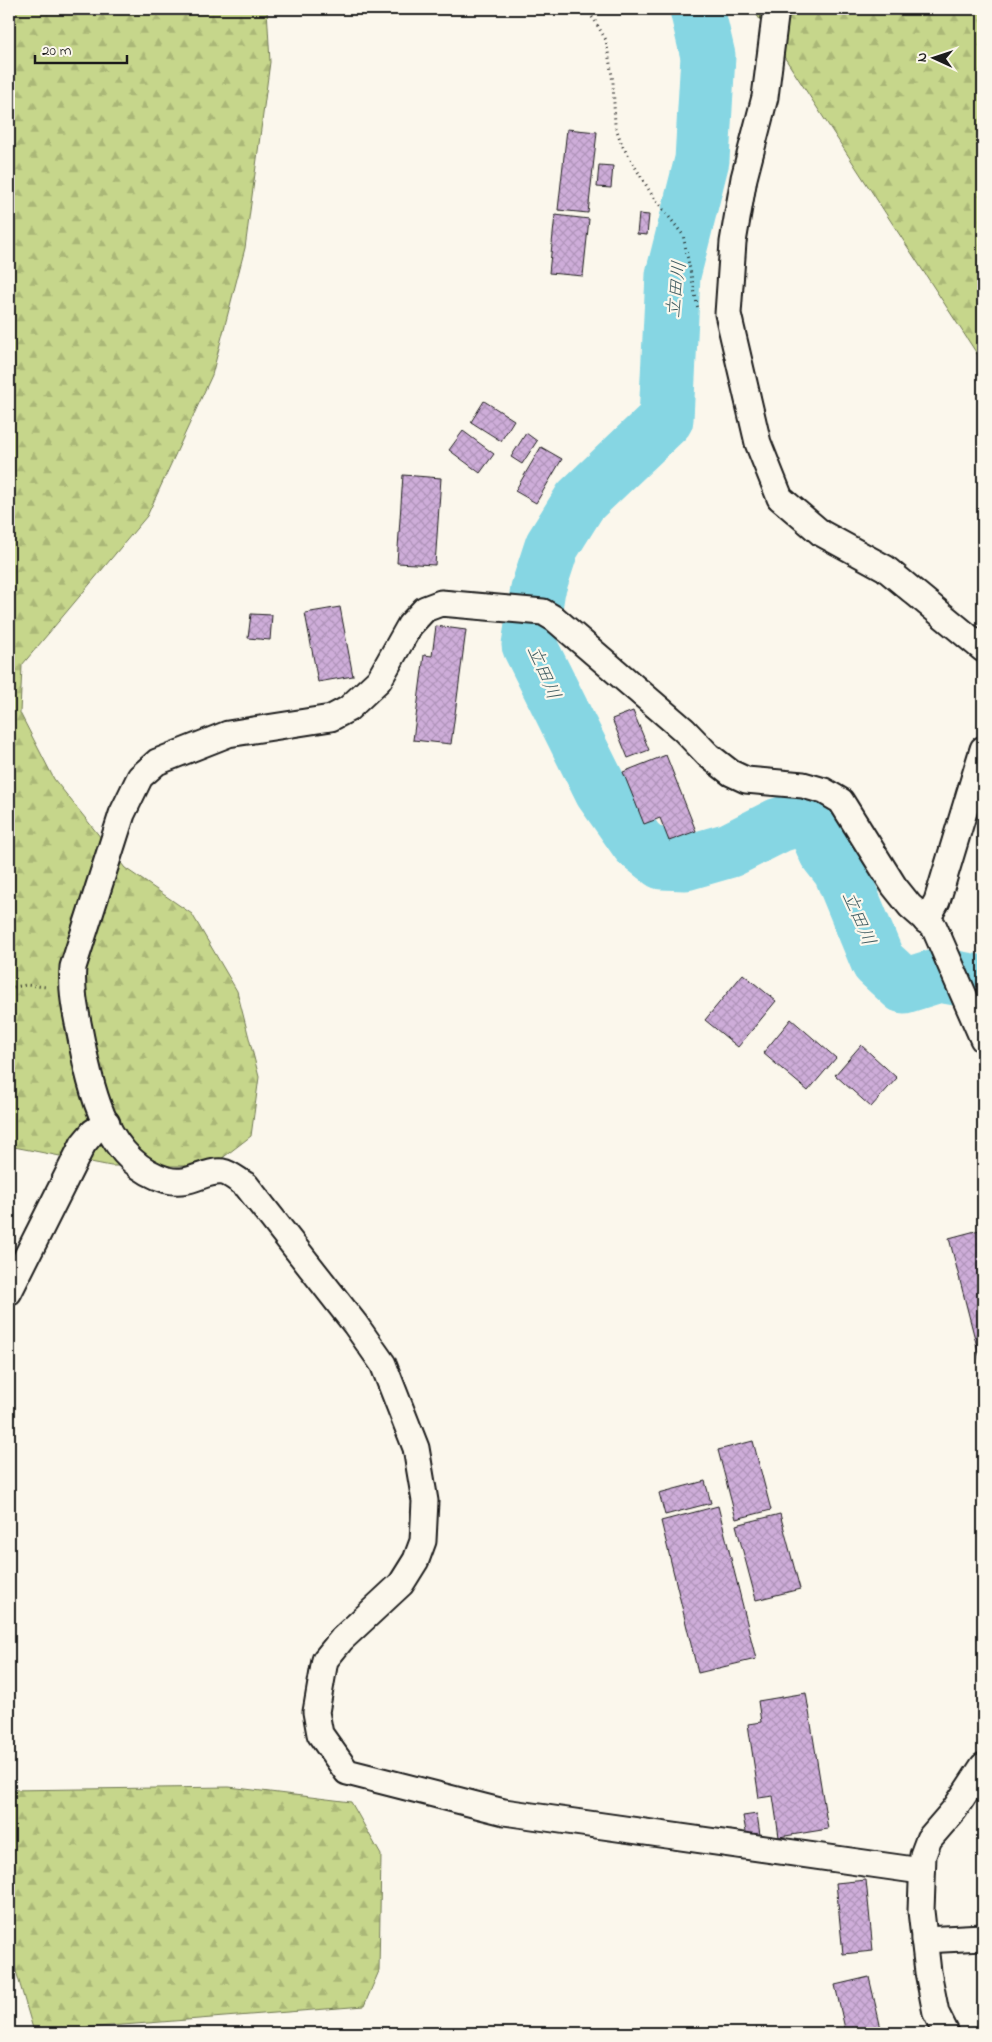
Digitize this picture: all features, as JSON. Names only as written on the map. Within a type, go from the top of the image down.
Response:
[{"type":"street","points":[[776,9],[765,97],[744,178],[733,242],[728,314],[758,443],[780,498],[821,533],[886,568],[983,649]]},
{"type":"street","points":[[921,1871],[504,1812],[346,1772],[320,1734],[316,1712],[325,1660],[342,1639],[401,1584],[416,1560],[422,1541],[425,1501],[416,1448],[383,1364],[355,1324],[246,1185],[224,1172],[205,1175],[185,1182],[168,1180],[140,1168],[119,1146],[91,1088],[71,990],[73,967],[122,814],[140,777],[158,762],[228,734],[331,718],[348,709],[378,680],[410,625],[425,609],[441,603],[543,612],[555,619],[684,730],[708,755],[730,773],[746,780],[803,785],[824,791],[841,801],[894,886],[910,906],[934,927],[983,1039]]},
{"type":"street","points":[[926,921],[937,901],[983,748]]},
{"type":"street","points":[[9,1292],[83,1144],[93,1132],[107,1123]]},
{"type":"street","points":[[946,2033],[936,2013],[924,1940],[921,1911],[923,1856],[929,1839],[954,1810],[983,1766]]},
{"type":"street","points":[[924,1940],[983,1937]]},
{"type":"path","points":[[586,9],[606,40],[613,82],[615,125],[622,145],[652,195],[682,234],[700,317]]},
{"type":"path","points":[[9,988],[26,985],[71,990]]},
{"type":"green space","points":[[9,9],[267,9],[270,62],[245,248],[212,375],[147,516],[22,665],[20,713],[54,779],[125,868],[192,914],[237,991],[259,1077],[251,1136],[212,1166],[111,1166],[9,1146]]},
{"type":"green space","points":[[753,9],[983,9],[983,363]]},
{"type":"green space","points":[[229,1787],[351,1802],[381,1855],[379,1971],[364,2006],[34,2032],[9,1947],[9,1790]]},
{"type":"building","points":[[567,129],[597,132],[588,213],[558,210]]},
{"type":"building","points":[[599,165],[613,166],[611,188],[597,187]]},
{"type":"building","points":[[639,214],[649,215],[647,235],[637,234]]},
{"type":"building","points":[[555,215],[589,219],[583,276],[549,273]]},
{"type":"building","points":[[484,401],[514,420],[501,441],[471,422]]},
{"type":"building","points":[[463,431],[494,454],[480,473],[449,450]]},
{"type":"building","points":[[526,433],[537,441],[522,464],[511,457]]},
{"type":"building","points":[[541,447],[562,459],[536,503],[515,491]]},
{"type":"building","points":[[403,475],[441,478],[435,565],[397,563]]},
{"type":"building","points":[[340,607],[353,676],[318,682],[305,613]]},
{"type":"building","points":[[251,614],[272,615],[270,640],[248,638]]},
{"type":"building","points":[[436,626],[466,630],[451,744],[413,740],[424,655],[432,656]]},
{"type":"building","points":[[633,711],[649,750],[628,758],[612,719]]},
{"type":"building","points":[[666,755],[696,831],[669,841],[660,818],[644,824],[623,772]]},
{"type":"building","points":[[743,974],[776,1001],[738,1047],[705,1020]]},
{"type":"building","points":[[791,1019],[836,1058],[808,1091],[763,1053]]},
{"type":"building","points":[[861,1045],[897,1078],[871,1107],[835,1075]]},
{"type":"building","points":[[983,1229],[983,1370],[949,1238]]},
{"type":"building","points":[[753,1441],[771,1510],[736,1519],[718,1450]]},
{"type":"building","points":[[705,1481],[711,1503],[665,1515],[659,1493]]},
{"type":"building","points":[[718,1506],[756,1659],[698,1673],[661,1521]]},
{"type":"building","points":[[780,1514],[800,1589],[756,1600],[736,1525]]},
{"type":"building","points":[[806,1693],[828,1829],[779,1837],[773,1796],[759,1798],[748,1724],[761,1722],[758,1701]]},
{"type":"building","points":[[757,1814],[760,1835],[747,1837],[743,1816]]},
{"type":"building","points":[[866,1880],[873,1951],[843,1954],[836,1883]]},
{"type":"building","points":[[869,1977],[882,2033],[846,2033],[835,1985]]},
{"type":"waterway","name":"立田川","points":[[697,9],[708,56],[702,160],[673,275],[666,419],[580,501],[552,546],[538,589],[529,645],[602,792],[638,843],[662,862],[685,863],[730,850],[779,825],[806,817],[813,823],[826,852],[840,870],[878,962],[904,986],[939,975],[983,983]]}]
